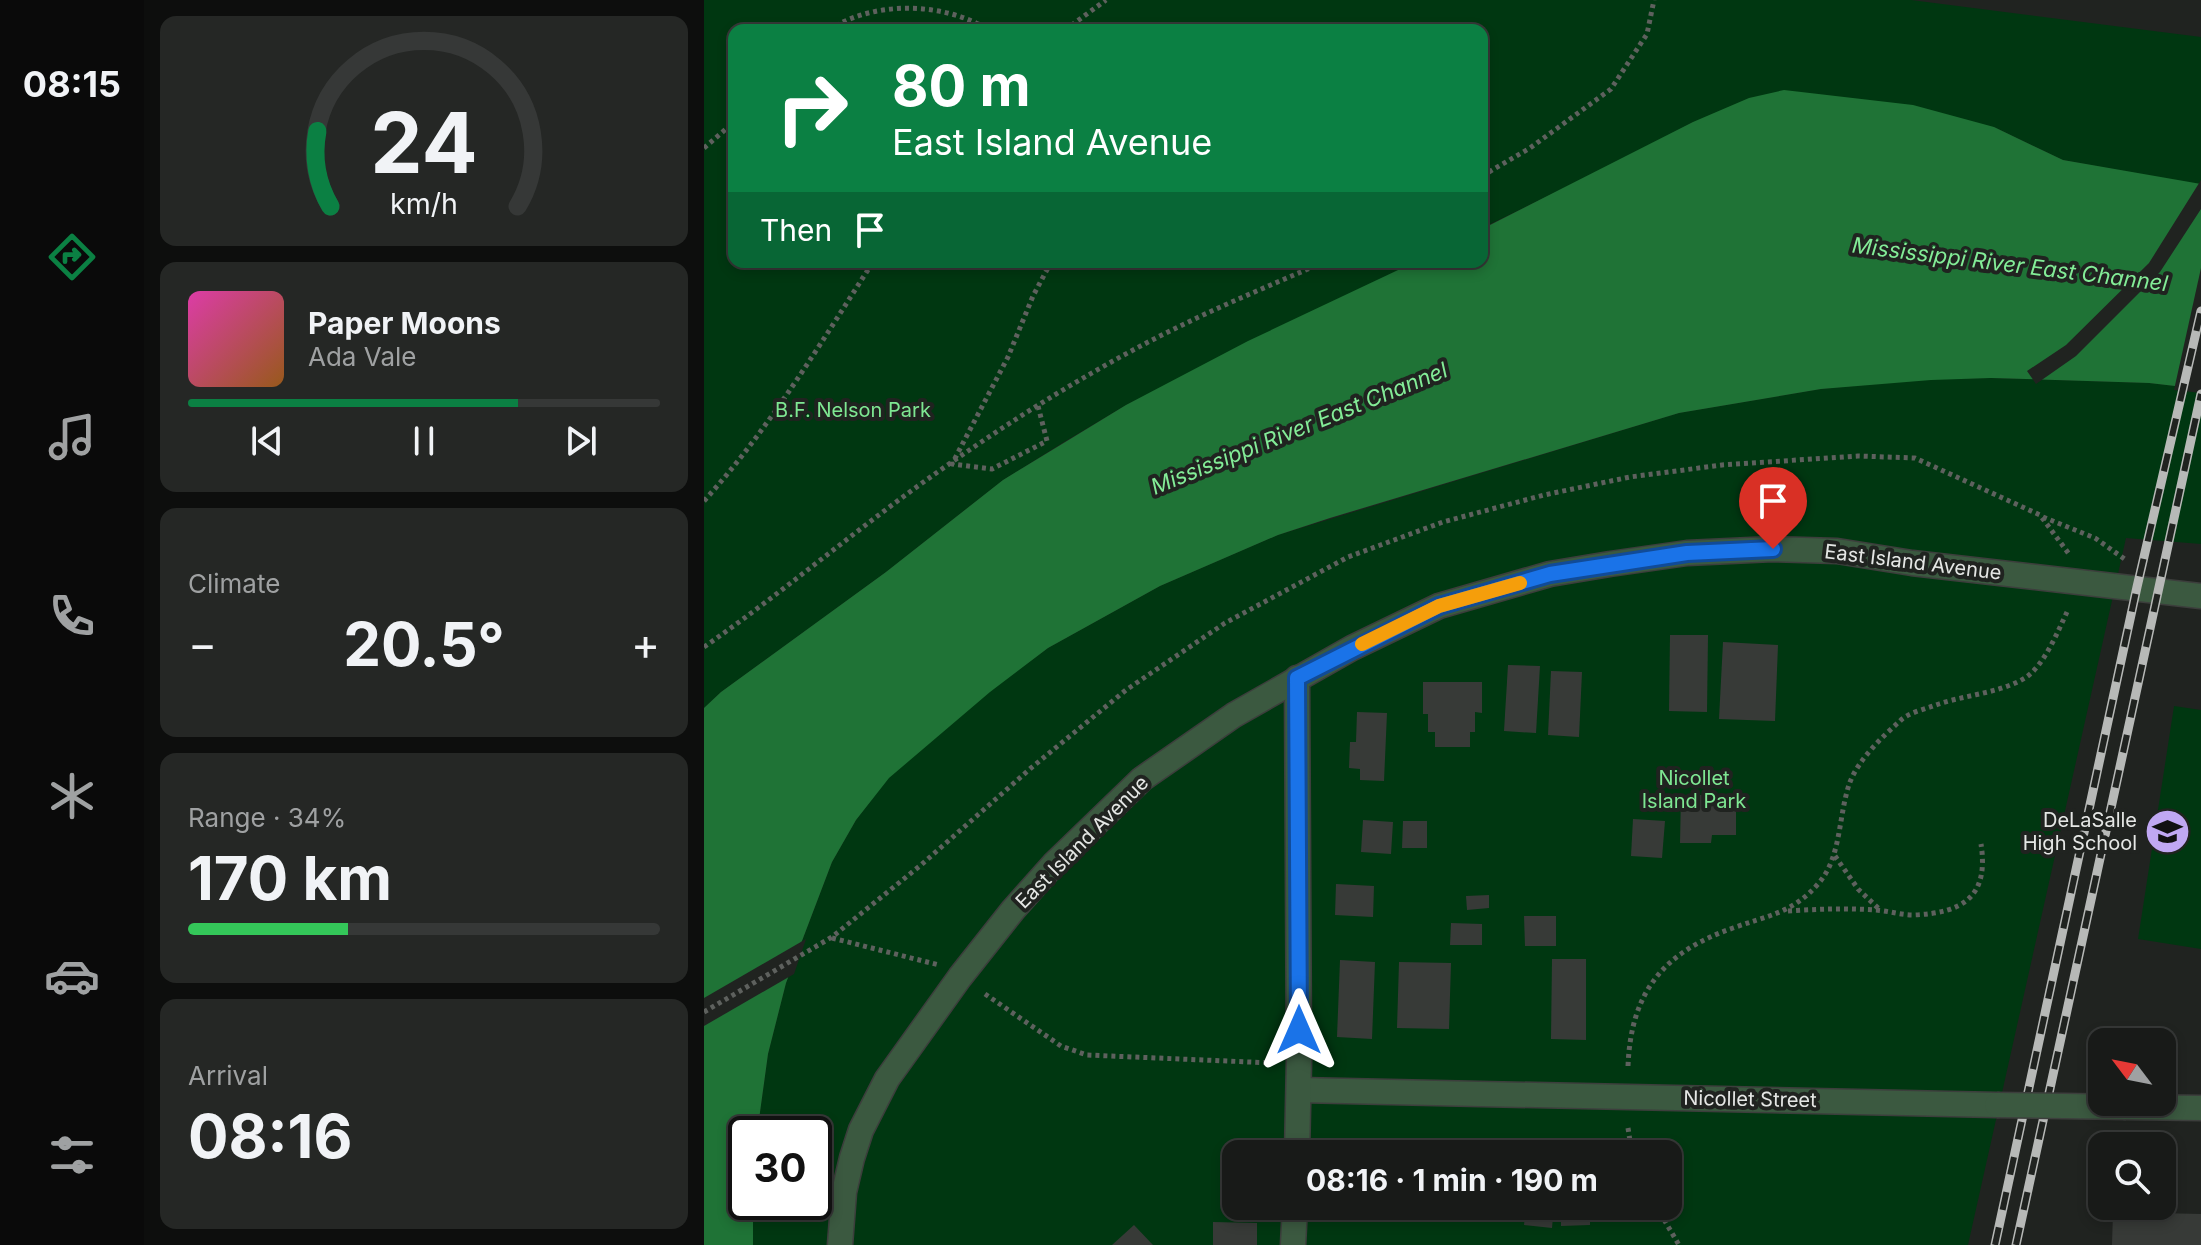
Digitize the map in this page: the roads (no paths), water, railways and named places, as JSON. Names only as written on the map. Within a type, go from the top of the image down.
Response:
[{"type":"street","name":"East Island Avenue","points":[[840,1245],[849,1169],[861,1130],[873,1105],[901,1059],[1013,910],[1054,864],[1142,779],[1234,715],[1297,678],[1439,606],[1550,574],[1687,553],[1773,549],[1837,551],[1912,563],[2201,596]]},
{"type":"street","points":[[1297,678],[1297,1140]]},
{"type":"street","name":"Nicollet Street","points":[[1299,1090],[2201,1108]]},
{"type":"street","points":[[1293,1245],[1294,1220]]},
{"type":"water","name":"Mississippi River East Channel","points":[[1784,90],[1913,105],[1994,127],[2063,160],[2201,184],[2201,389],[2149,383],[1991,378],[1931,380],[1821,389],[1679,413],[1278,535],[1160,586],[1048,648],[990,692],[889,778],[856,820],[832,862],[786,983],[768,1054],[759,1116],[728,1116],[728,1220],[753,1220],[753,1245],[704,1245],[704,708],[721,692],[886,572],[1003,480],[1126,405],[1248,341],[1402,268],[1488,268],[1488,226],[1693,122],[1749,98]]},
{"type":"railway","points":[[1995,1245],[2137,587],[2201,311]]},
{"type":"railway","points":[[2016,1245],[2201,394]]},
{"type":"place","name":"DeLaSalle High School","points":[[2168,831]]},
{"type":"park label","name":"B.F. Nelson Park","points":[[853,410]]},
{"type":"park label","name":"Nicollet Island Park","points":[[1694,790]]}]
